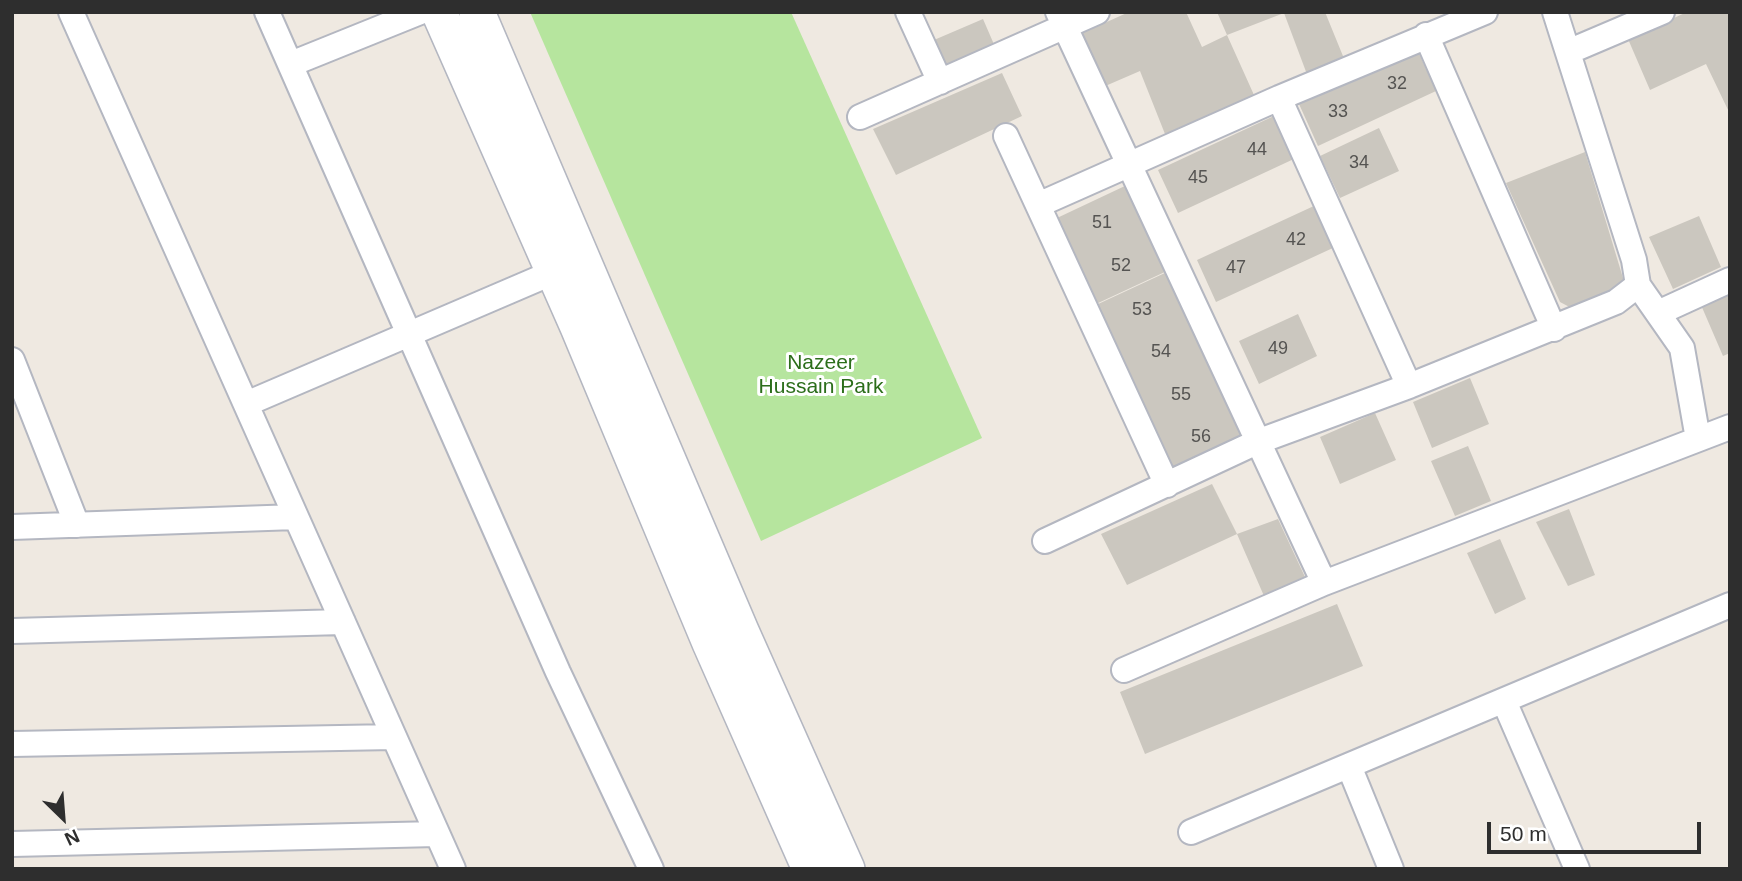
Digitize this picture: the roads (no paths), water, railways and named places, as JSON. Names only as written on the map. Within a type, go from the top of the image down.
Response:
[{"type":"main road","points":[[439,12],[554,272],[710,643],[810,869]]},
{"type":"main road","points":[[477,12],[736,618],[847,869]]},
{"type":"street","points":[[71,12],[453,869]]},
{"type":"street","points":[[267,12],[558,672],[651,869]]},
{"type":"street","points":[[291,64],[420,12]]},
{"type":"street","points":[[908,12],[940,82]]},
{"type":"street","points":[[860,117],[940,82],[1061,19],[1097,12]]},
{"type":"street","points":[[1038,205],[1279,97],[1485,12]]},
{"type":"street","points":[[1555,12],[1634,260],[1638,285],[1682,348],[1698,439]]},
{"type":"street","points":[[1568,52],[1662,12]]},
{"type":"street","points":[[1061,19],[1324,583]]},
{"type":"street","points":[[1426,35],[1554,329]]},
{"type":"street","points":[[1279,97],[1409,386]]},
{"type":"street","points":[[1006,136],[1167,485]]},
{"type":"street","points":[[246,404],[554,272]]},
{"type":"street","points":[[1658,313],[1730,280]]},
{"type":"street","points":[[1045,541],[1257,442],[1554,329],[1616,302],[1638,285]]},
{"type":"street","points":[[12,360],[78,525]]},
{"type":"street","points":[[1124,670],[1324,583],[1730,427]]},
{"type":"street","points":[[12,527],[296,517]]},
{"type":"street","points":[[1191,832],[1730,605]]},
{"type":"street","points":[[12,631],[342,622]]},
{"type":"street","points":[[1504,701],[1577,869]]},
{"type":"street","points":[[12,744],[394,737]]},
{"type":"street","points":[[1349,766],[1391,869]]},
{"type":"street","points":[[12,844],[437,834]]},
{"type":"park label","name":"Nazeer Hussain Park","points":[[821,375]]}]
